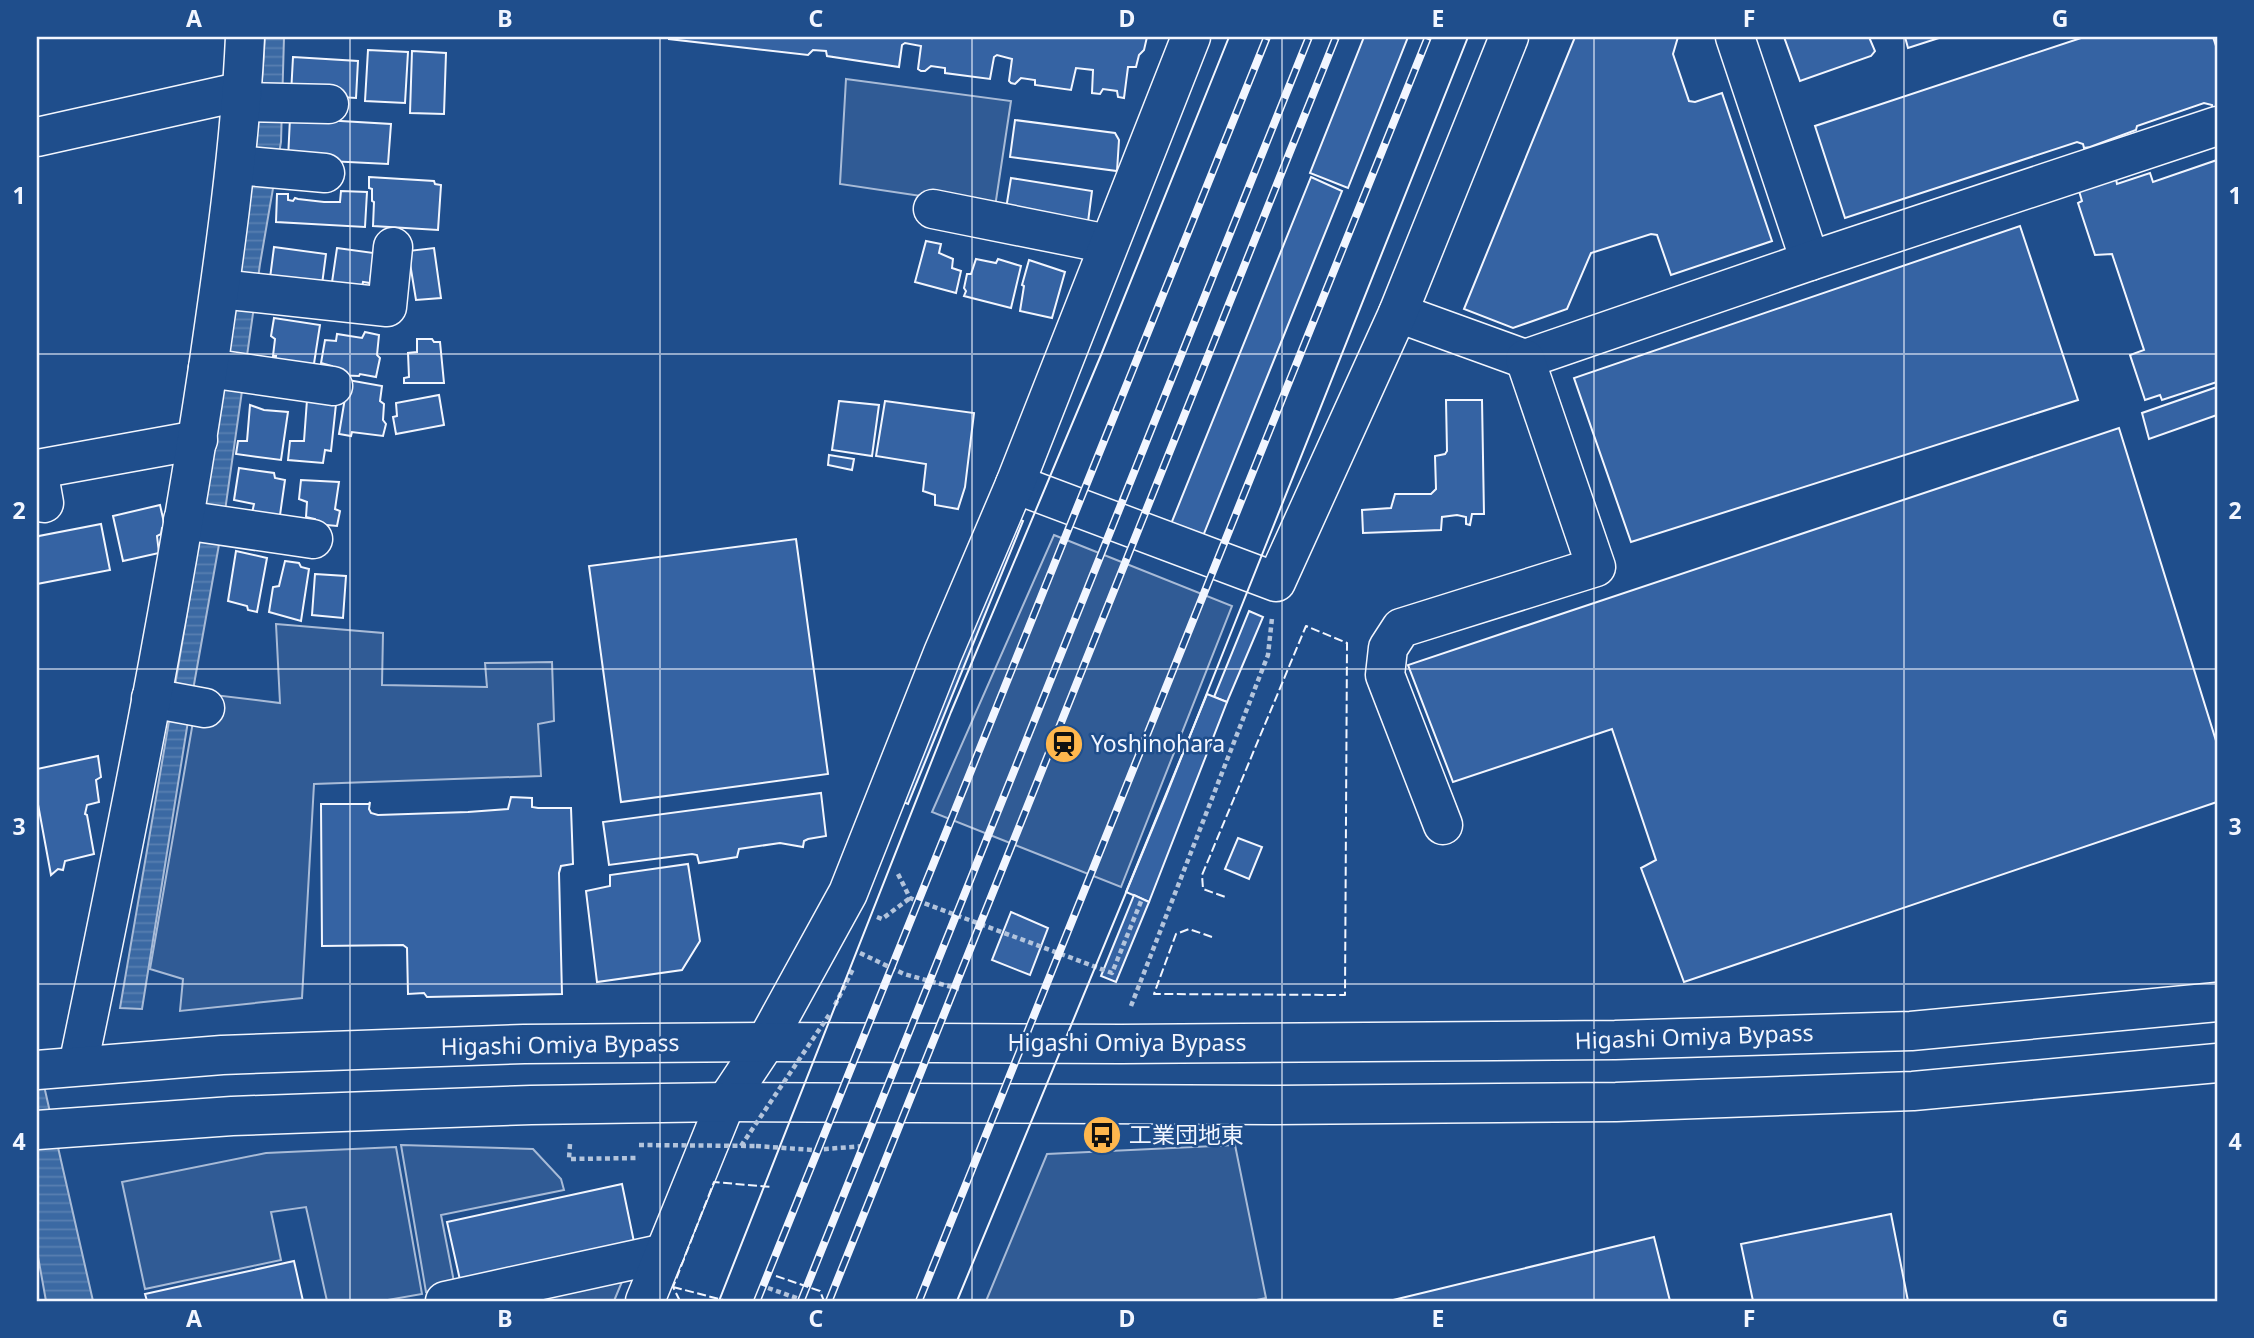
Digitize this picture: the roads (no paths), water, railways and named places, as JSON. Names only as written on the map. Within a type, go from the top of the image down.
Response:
[{"type":"main road","points":[[78,1066],[154,698],[211,369],[238,166],[245,37]]},
{"type":"main road","points":[[645,1301],[726,1102],[766,1042],[848,893],[943,653],[1015,484],[1191,37]]},
{"type":"main road","points":[[1015,484],[1276,582],[1398,313],[1509,37]]},
{"type":"main road","points":[[1735,37],[1810,261]]},
{"type":"main road","points":[[37,137],[243,99],[311,104]]},
{"type":"main road","points":[[1398,313],[1525,359],[2217,126]]},
{"type":"main road","points":[[238,166],[325,173]]},
{"type":"main road","points":[[933,209],[1108,244]]},
{"type":"main road","points":[[222,289],[387,307],[393,247]]},
{"type":"main road","points":[[1443,825],[1385,675],[1388,649],[1401,628],[1596,568],[1525,359]]},
{"type":"main road","points":[[211,369],[333,386]]},
{"type":"main road","points":[[44,503],[38,469],[198,440]]},
{"type":"main road","points":[[185,521],[313,539]]},
{"type":"main road","points":[[154,698],[205,708]]},
{"type":"main road","name":"Higashi Omiya Bypass","points":[[37,1070],[222,1055],[524,1044],[1121,1044],[1615,1040],[1912,1031],[2217,1002]]},
{"type":"main road","points":[[37,1130],[232,1116],[531,1105],[726,1102],[1276,1105],[1616,1102],[1913,1091],[2217,1063]]},
{"type":"main road","points":[[445,1301],[665,1253]]},
{"type":"tram line","points":[[719,1301],[951,712],[1101,355],[1229,37]]},
{"type":"tram line","points":[[957,1301],[1166,796],[1468,37]]},
{"type":"railway","points":[[757,1301],[1267,37]]},
{"type":"railway","points":[[801,1301],[1309,37]]},
{"type":"railway","points":[[829,1301],[1336,37]]},
{"type":"railway","points":[[919,1301],[1428,37]]},
{"type":"place","name":"Yoshinohara","points":[[1064,744]]},
{"type":"place","name":"工業団地東","points":[[1102,1135]]}]
